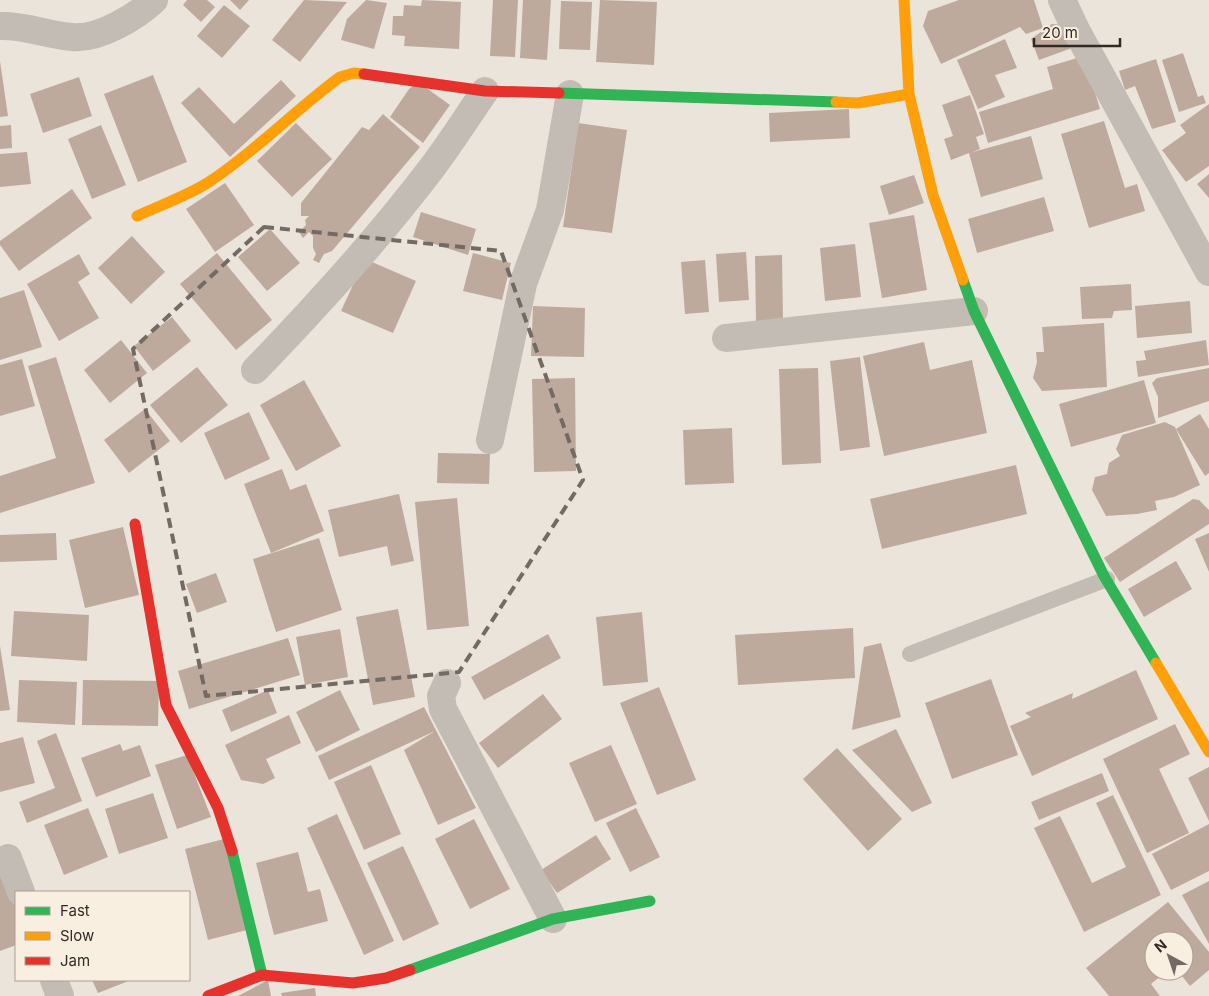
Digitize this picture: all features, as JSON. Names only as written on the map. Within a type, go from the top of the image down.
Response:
[{"type":"street","points":[[0,26],[15,25],[74,37],[100,32],[140,13],[154,0]]},
{"type":"street","points":[[904,0],[909,94],[933,195],[974,311],[1107,579],[1209,752]]},
{"type":"street","points":[[1062,0],[1076,30],[1209,272]]},
{"type":"street","points":[[137,216],[186,195],[215,178],[241,160],[340,77],[354,73],[485,91],[858,103],[909,94]]},
{"type":"street","points":[[255,370],[389,222],[432,168],[485,91]]},
{"type":"street","points":[[490,440],[523,284],[550,210],[570,94]]},
{"type":"street","points":[[726,338],[974,311]]},
{"type":"street","points":[[135,524],[166,705],[218,808],[227,831],[262,975]]},
{"type":"street","points":[[447,683],[441,696],[443,709],[553,919]]},
{"type":"street","points":[[8,858],[21,891]]},
{"type":"street","points":[[208,996],[262,975],[337,989],[353,983],[386,978],[553,919],[650,901]]},
{"type":"street","points":[[54,981],[60,996]]},
{"type":"lane","points":[[910,654],[1107,579]]},
{"type":"highlighted area","points":[[264,227],[501,251],[583,480],[459,672],[206,696],[133,349]]},
{"type":"building","points":[[187,0],[207,0],[215,7],[201,22],[183,5]]},
{"type":"building","points":[[230,0],[249,0],[240,10]]},
{"type":"building","points":[[304,0],[347,2],[300,62],[272,40]]},
{"type":"building","points":[[366,0],[387,3],[374,49],[341,40],[347,19]]},
{"type":"building","points":[[422,0],[461,2],[459,49],[404,46],[405,36],[392,35],[393,16],[403,16],[404,5],[421,6]]},
{"type":"building","points":[[493,0],[518,0],[515,57],[490,56]]},
{"type":"building","points":[[523,0],[551,0],[547,60],[520,58]]},
{"type":"building","points":[[600,0],[657,2],[654,65],[596,62]]},
{"type":"building","points":[[959,0],[1034,0],[1043,28],[1026,34],[1020,27],[941,64],[923,26],[928,11]]},
{"type":"building","points":[[561,1],[592,2],[590,50],[559,49]]},
{"type":"building","points":[[224,5],[250,26],[222,58],[197,36]]},
{"type":"building","points":[[1052,24],[1064,25],[1072,48],[1039,60],[1031,39]]},
{"type":"building","points":[[1005,39],[1017,68],[995,75],[1005,97],[978,109],[957,60]]},
{"type":"building","points":[[1183,53],[1198,97],[1203,95],[1206,103],[1179,112],[1162,60]]},
{"type":"building","points":[[1084,56],[1100,109],[988,143],[979,112],[1053,89],[1047,67]]},
{"type":"building","points":[[1156,59],[1176,122],[1152,129],[1135,86],[1125,90],[1119,71]]},
{"type":"building","points":[[0,61],[8,116],[0,117]]},
{"type":"building","points":[[153,75],[187,162],[138,182],[104,94]]},
{"type":"building","points":[[79,77],[92,116],[43,133],[30,94]]},
{"type":"building","points":[[281,80],[296,96],[230,157],[181,103],[199,87],[234,124]]},
{"type":"building","points":[[418,82],[450,105],[423,143],[390,117],[409,89]]},
{"type":"building","points":[[970,95],[984,134],[976,137],[980,149],[973,152],[1031,136],[1043,179],[981,197],[969,153],[951,160],[944,139],[953,136],[942,105]]},
{"type":"building","points":[[1209,104],[1209,166],[1186,182],[1162,150],[1186,133],[1180,125]]},
{"type":"building","points":[[849,109],[850,138],[770,142],[769,113]]},
{"type":"building","points":[[383,114],[420,147],[332,251],[324,254],[319,263],[313,260],[316,254],[313,248],[313,236],[309,232],[303,238],[299,232],[306,225],[305,220],[309,216],[301,216],[301,203],[362,127],[369,130]]},
{"type":"building","points":[[1104,121],[1125,188],[1137,184],[1145,211],[1089,228],[1061,134]]},
{"type":"building","points":[[296,123],[332,159],[292,197],[257,161]]},
{"type":"building","points":[[578,123],[627,130],[612,233],[563,227]]},
{"type":"building","points":[[11,125],[12,148],[0,149],[0,126]]},
{"type":"building","points":[[101,125],[126,185],[92,199],[68,139]]},
{"type":"building","points":[[27,152],[31,184],[0,187],[0,154]]},
{"type":"building","points":[[1209,174],[1209,198],[1197,184]]},
{"type":"building","points":[[914,175],[924,203],[889,215],[880,186]]},
{"type":"building","points":[[225,183],[254,225],[215,252],[186,209]]},
{"type":"building","points":[[72,189],[92,218],[19,271],[0,245],[0,241]]},
{"type":"building","points":[[1044,197],[1054,231],[977,253],[968,219]]},
{"type":"building","points":[[421,212],[476,229],[468,255],[413,237]]},
{"type":"building","points":[[914,215],[927,290],[882,298],[869,223]]},
{"type":"building","points":[[270,229],[300,263],[267,291],[238,257]]},
{"type":"building","points":[[132,236],[165,272],[131,304],[98,268]]},
{"type":"building","points":[[855,244],[861,297],[825,301],[820,248]]},
{"type":"building","points":[[746,252],[749,300],[719,302],[716,254]]},
{"type":"building","points":[[217,253],[272,320],[236,350],[180,284]]},
{"type":"building","points":[[473,253],[511,263],[502,300],[463,291]]},
{"type":"building","points":[[79,254],[90,274],[78,282],[99,318],[59,341],[27,284]]},
{"type":"building","points":[[782,255],[783,321],[756,322],[755,256]]},
{"type":"building","points":[[365,259],[416,281],[393,333],[341,311]]},
{"type":"building","points":[[705,260],[709,312],[685,314],[681,262]]},
{"type":"building","points":[[1131,284],[1132,310],[1114,311],[1112,318],[1082,319],[1080,287]]},
{"type":"building","points":[[24,290],[42,347],[0,360],[0,298]]},
{"type":"building","points":[[1190,301],[1192,333],[1137,338],[1135,306]]},
{"type":"building","points":[[533,306],[585,308],[584,357],[531,356]]},
{"type":"building","points":[[172,317],[191,341],[153,371],[134,346]]},
{"type":"building","points":[[1104,323],[1107,387],[1042,391],[1033,378],[1037,362],[1036,352],[1044,352],[1042,327]]},
{"type":"building","points":[[121,340],[147,373],[110,403],[84,370]]},
{"type":"building","points":[[1206,340],[1209,365],[1138,377],[1136,361],[1146,360],[1144,351]]},
{"type":"building","points":[[924,342],[930,370],[972,360],[987,433],[884,456],[863,356]]},
{"type":"building","points":[[56,357],[95,483],[0,513],[0,476],[56,458],[28,366]]},
{"type":"building","points":[[860,357],[870,447],[840,451],[830,361]]},
{"type":"building","points":[[22,359],[35,406],[0,416],[0,365]]},
{"type":"building","points":[[197,367],[228,405],[181,443],[150,405]]},
{"type":"building","points":[[818,368],[821,463],[782,465],[779,369]]},
{"type":"building","points":[[1209,368],[1209,401],[1158,418],[1158,397],[1152,383],[1157,378]]},
{"type":"building","points":[[575,378],[576,471],[534,472],[532,379]]},
{"type":"building","points":[[304,380],[341,446],[296,471],[260,405]]},
{"type":"building","points":[[1144,380],[1156,423],[1071,447],[1059,404]]},
{"type":"building","points":[[145,409],[170,441],[129,473],[104,440]]},
{"type":"building","points":[[249,412],[270,459],[225,480],[204,433]]},
{"type":"building","points":[[1200,414],[1209,429],[1209,473],[1205,476],[1176,429]]},
{"type":"building","points":[[1165,422],[1175,427],[1200,485],[1174,497],[1155,501],[1157,510],[1137,514],[1106,516],[1092,490],[1095,477],[1107,474],[1109,463],[1120,456],[1116,449],[1122,435]]},
{"type":"building","points":[[732,428],[734,483],[685,485],[683,430]]},
{"type":"building","points":[[438,453],[490,454],[489,484],[437,483]]},
{"type":"building","points":[[1016,465],[1027,514],[882,549],[870,499]]},
{"type":"building","points":[[282,469],[290,490],[306,484],[324,531],[271,553],[244,484]]},
{"type":"building","points":[[399,494],[414,561],[391,566],[387,546],[339,557],[328,510]]},
{"type":"building","points":[[457,498],[469,626],[427,630],[415,502]]},
{"type":"building","points":[[1193,499],[1199,500],[1209,510],[1209,524],[1120,582],[1104,558]]},
{"type":"building","points":[[123,527],[139,595],[85,608],[69,540]]},
{"type":"building","points":[[56,533],[57,560],[0,562],[0,535]]},
{"type":"building","points":[[1209,533],[1209,572],[1195,539]]},
{"type":"building","points":[[319,538],[342,610],[276,632],[253,559]]},
{"type":"building","points":[[1176,561],[1192,589],[1144,617],[1128,589]]},
{"type":"building","points":[[216,573],[227,602],[197,613],[186,584]]},
{"type":"building","points":[[398,609],[415,697],[373,705],[356,617]]},
{"type":"building","points":[[14,611],[89,615],[87,661],[11,656]]},
{"type":"building","points":[[642,612],[648,682],[603,686],[596,617]]},
{"type":"building","points":[[853,628],[855,678],[738,685],[735,635]]},
{"type":"building","points":[[340,629],[348,677],[305,685],[296,637]]},
{"type":"building","points":[[548,634],[561,658],[484,700],[471,677]]},
{"type":"building","points":[[288,638],[300,675],[189,709],[178,671]]},
{"type":"building","points":[[881,643],[901,717],[852,730],[864,647]]},
{"type":"building","points":[[0,646],[10,710],[0,711]]},
{"type":"building","points":[[1136,670],[1158,719],[1032,776],[1010,726],[1031,717],[1025,713],[1073,693],[1072,699]]},
{"type":"building","points":[[991,679],[1018,755],[952,779],[925,703]]},
{"type":"building","points":[[19,680],[77,682],[75,725],[17,722]]},
{"type":"building","points":[[83,680],[159,681],[158,726],[82,725]]},
{"type":"building","points":[[659,687],[696,780],[657,795],[620,703]]},
{"type":"building","points":[[268,690],[277,713],[231,732],[222,710]]},
{"type":"building","points":[[340,690],[360,730],[316,752],[296,712]]},
{"type":"building","points":[[543,694],[562,719],[498,768],[479,743]]},
{"type":"building","points":[[424,707],[476,808],[438,825],[404,750],[435,731],[329,780],[318,756]]},
{"type":"building","points":[[289,715],[301,743],[266,759],[275,778],[263,784],[241,780],[225,745]]},
{"type":"building","points":[[1175,724],[1190,754],[1159,769],[1189,833],[1147,853],[1103,759]]},
{"type":"building","points":[[896,729],[932,803],[912,812],[852,750]]},
{"type":"building","points":[[56,733],[82,801],[27,823],[19,802],[55,788],[37,741]]},
{"type":"building","points":[[23,737],[35,783],[0,792],[0,743]]},
{"type":"building","points":[[120,744],[123,751],[140,745],[151,776],[96,797],[81,758]]},
{"type":"building","points":[[611,745],[637,804],[595,822],[569,763]]},
{"type":"building","points":[[837,748],[902,819],[868,851],[803,779]]},
{"type":"building","points":[[187,755],[211,817],[177,829],[155,765]]},
{"type":"building","points":[[371,765],[401,834],[364,850],[334,782]]},
{"type":"building","points":[[1209,767],[1209,821],[1188,778]]},
{"type":"building","points":[[1102,773],[1109,791],[1039,820],[1031,802]]},
{"type":"building","points":[[153,793],[168,838],[119,854],[105,809]]},
{"type":"building","points":[[1113,795],[1161,895],[1084,932],[1034,828],[1060,816],[1092,883],[1126,867],[1096,803]]},
{"type":"building","points":[[88,808],[108,857],[64,875],[44,825]]},
{"type":"building","points":[[636,808],[660,857],[630,872],[606,823]]},
{"type":"building","points":[[337,814],[394,941],[364,955],[307,828]]},
{"type":"building","points":[[474,819],[510,889],[470,909],[435,839]]},
{"type":"building","points":[[1209,824],[1209,871],[1171,890],[1152,854]]},
{"type":"building","points":[[596,835],[611,859],[557,893],[541,870]]},
{"type":"building","points":[[224,839],[247,930],[208,940],[185,849]]},
{"type":"building","points":[[403,846],[439,924],[403,941],[367,863]]},
{"type":"building","points":[[298,852],[308,892],[320,889],[328,921],[274,935],[256,863]]},
{"type":"building","points":[[12,872],[16,891],[15,945],[0,951],[0,876]]},
{"type":"building","points":[[1209,881],[1209,944],[1182,895]]},
{"type":"building","points":[[1168,902],[1192,931],[1144,931],[1144,981],[1155,981],[1151,984],[1160,996],[1109,996],[1086,968]]},
{"type":"building","points":[[1194,934],[1209,952],[1209,970],[1190,986],[1186,981],[1194,981]]},
{"type":"building","points":[[268,980],[271,996],[238,996]]},
{"type":"building","points":[[92,981],[128,981],[98,993]]},
{"type":"building","points":[[315,988],[316,996],[282,996],[281,993]]},
{"type":"traffic: fast","points":[[559,93],[836,102]]},
{"type":"traffic: fast","points":[[963,280],[974,311],[1104,576],[1156,663]]},
{"type":"traffic: fast","points":[[232,851],[262,975]]},
{"type":"traffic: fast","points":[[410,970],[553,919],[650,901]]},
{"type":"traffic: slow","points":[[904,0],[909,94],[933,195],[963,280]]},
{"type":"traffic: slow","points":[[137,216],[183,196],[209,182],[243,157],[340,77],[354,73],[364,74]]},
{"type":"traffic: slow","points":[[836,102],[858,103],[909,94]]},
{"type":"traffic: slow","points":[[1156,663],[1209,752]]},
{"type":"traffic: jam","points":[[364,74],[485,91],[559,93]]},
{"type":"traffic: jam","points":[[135,524],[166,705],[218,808],[232,851]]},
{"type":"traffic: jam","points":[[208,996],[262,975],[353,983],[386,978],[410,970]]}]
